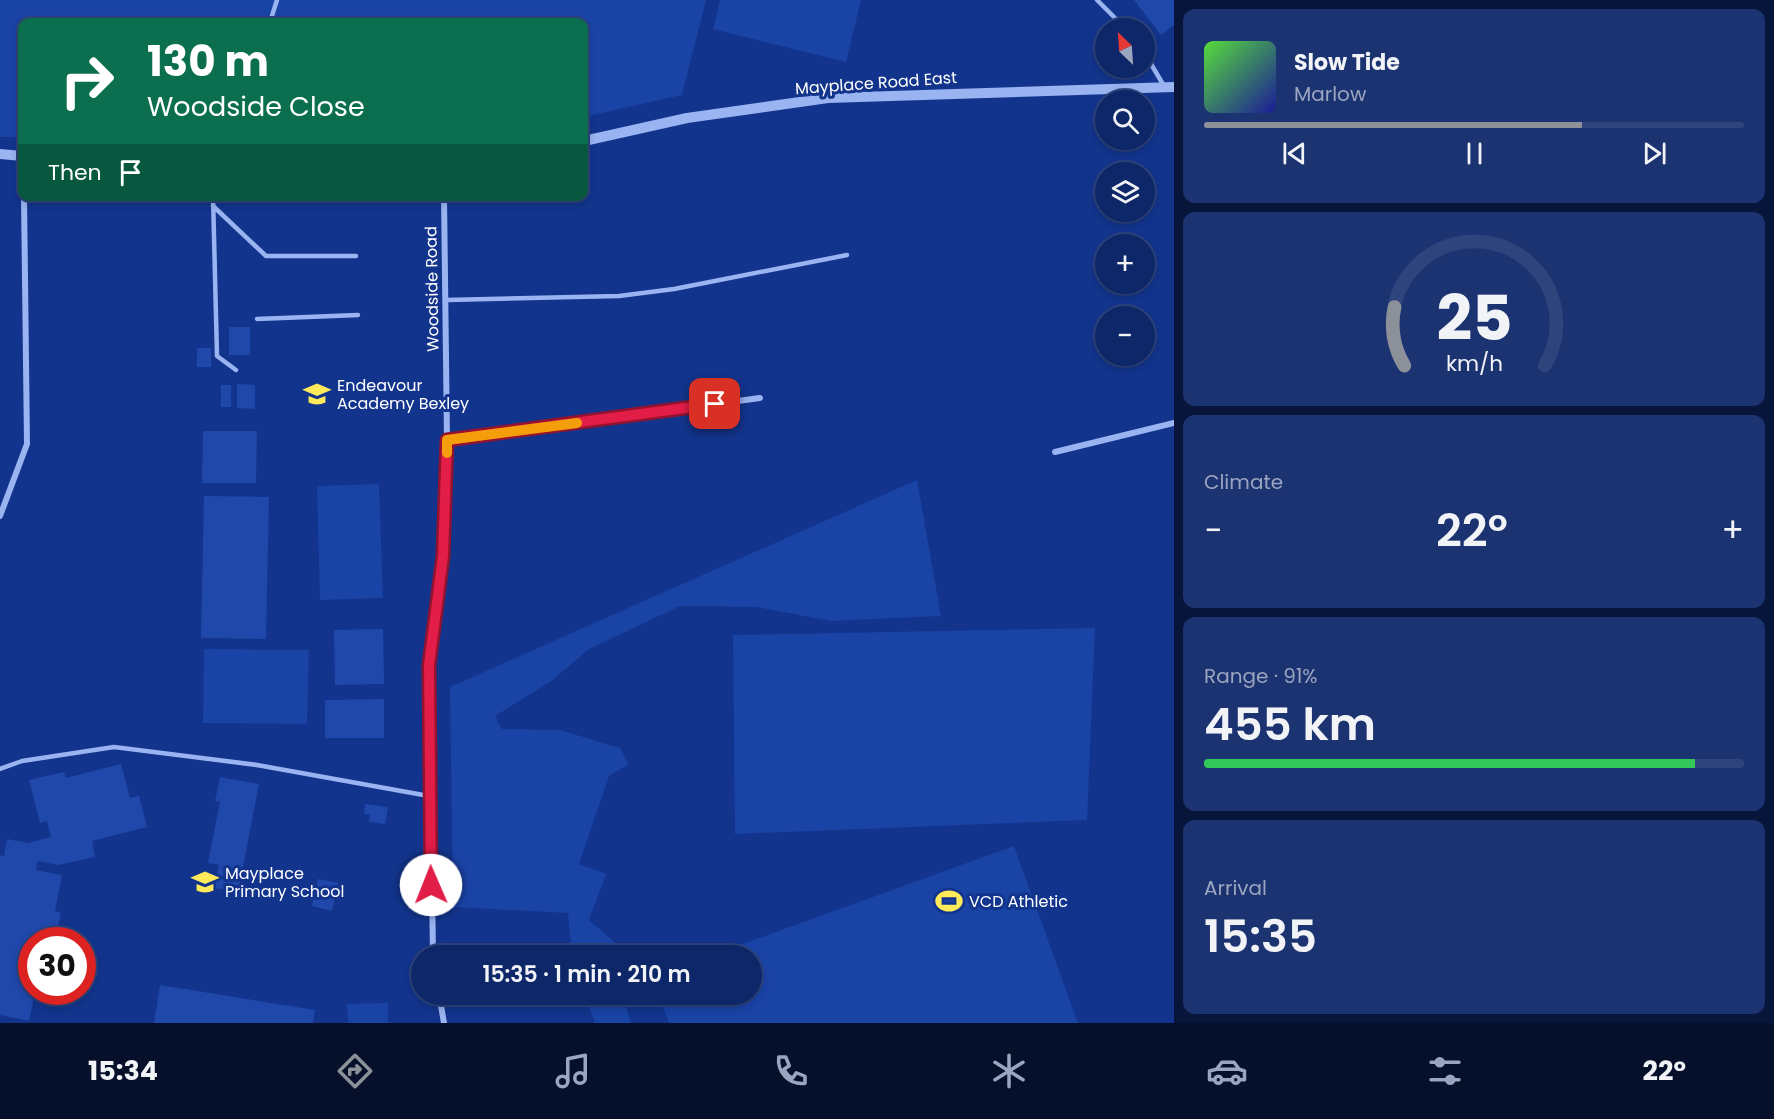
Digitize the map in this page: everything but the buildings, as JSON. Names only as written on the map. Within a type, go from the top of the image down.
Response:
[{"type":"street","name":"Mayplace Road East","points":[[588,140],[687,118],[828,98],[1169,87]]},
{"type":"street","points":[[0,154],[18,156]]},
{"type":"street","points":[[0,516],[27,444],[24,201]]},
{"type":"street","name":"Woodside Road","points":[[433,945],[429,665],[443,556],[447,440],[444,201]]},
{"type":"street","points":[[447,440],[760,398]]},
{"type":"street","points":[[1055,452],[1174,423]]},
{"type":"street","points":[[441,1005],[444,1023]]},
{"type":"lane","points":[[271,18],[277,0]]},
{"type":"lane","points":[[1097,0],[1115,18]]},
{"type":"lane","points":[[1155,67],[1169,87]]},
{"type":"lane","points":[[213,201],[217,356],[236,370]]},
{"type":"lane","points":[[213,207],[266,256],[356,256]]},
{"type":"lane","points":[[447,300],[619,296],[674,289],[847,255]]},
{"type":"lane","points":[[257,319],[358,315]]},
{"type":"lane","points":[[0,769],[22,761],[114,747],[257,765],[429,795]]},
{"type":"shaded area","points":[[0,0],[706,0],[682,95],[588,116],[588,18],[18,18],[18,137],[0,137]]},
{"type":"shaded area","points":[[720,0],[861,0],[846,62],[713,29]]},
{"type":"shaded area","points":[[917,480],[941,616],[831,621],[757,607],[680,606],[589,649],[550,682],[495,716],[502,729],[560,730],[620,748],[629,764],[609,776],[579,864],[606,874],[589,920],[618,945],[571,945],[568,913],[453,907],[450,687]]},
{"type":"shaded area","points":[[379,484],[383,598],[320,600],[317,486]]},
{"type":"shaded area","points":[[1095,628],[1087,820],[735,834],[733,635]]},
{"type":"shaded area","points":[[204,649],[309,650],[307,724],[203,723]]},
{"type":"shaded area","name":"VCD Athletic","points":[[1014,846],[1078,1023],[669,1023],[662,1005],[762,1005],[762,945],[740,945]]},
{"type":"shaded area","points":[[388,1003],[388,1023],[348,1023],[347,1004]]},
{"type":"shaded area","points":[[589,1005],[625,1005],[631,1023],[595,1023]]},
{"type":"slow traffic","points":[[447,453],[447,440],[577,423]]},
{"type":"place","name":"Endeavour Academy Bexley","points":[[317,394]]},
{"type":"place","name":"Mayplace Primary School","points":[[205,882]]},
{"type":"place","name":"VCD Athletic","points":[[949,901]]},
{"type":"route","points":[[431,885],[429,665],[443,556],[447,440],[715,404]]}]
